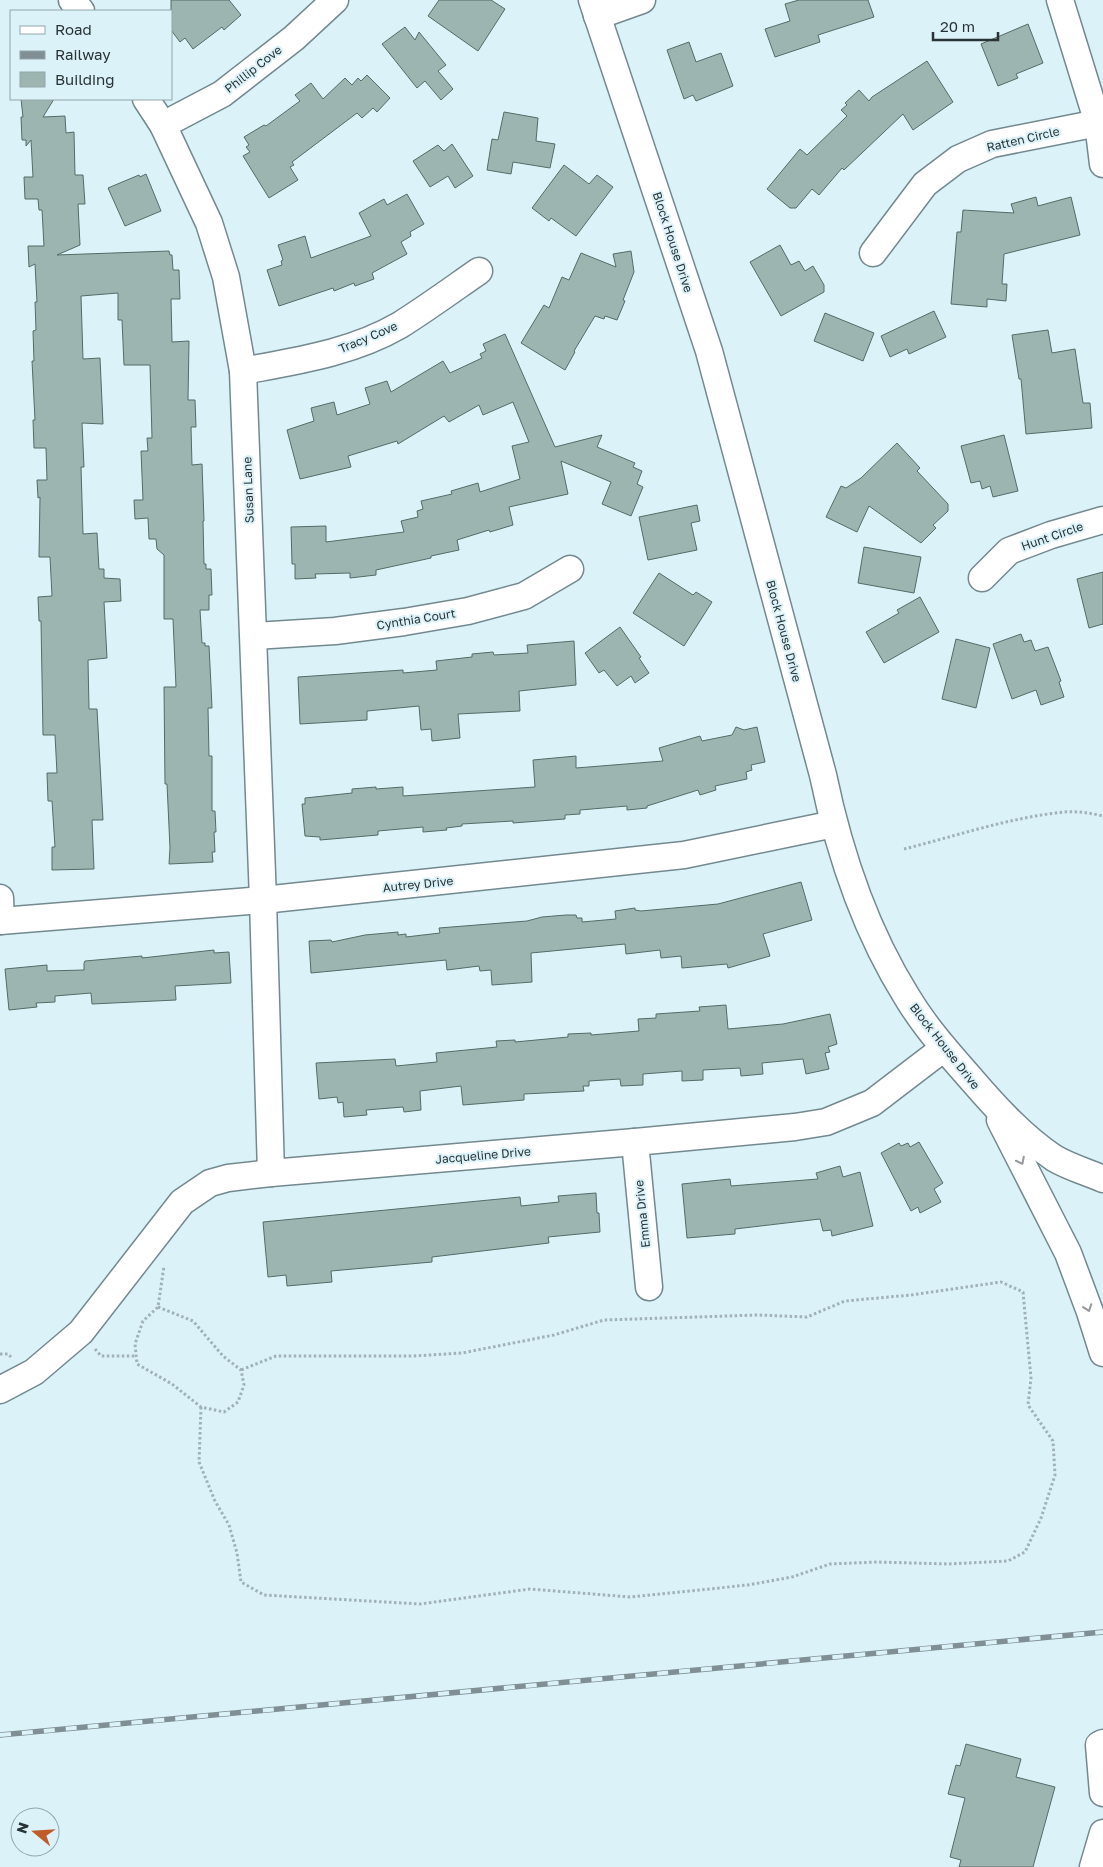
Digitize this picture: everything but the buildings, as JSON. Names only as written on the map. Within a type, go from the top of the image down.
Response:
[{"type":"street","points":[[72,0],[80,10]]},
{"type":"street","name":"Phillip Cove","points":[[163,125],[222,94],[294,38],[335,0]]},
{"type":"street","points":[[595,8],[642,0]]},
{"type":"street","points":[[1060,0],[1098,123],[1103,164]]},
{"type":"street","name":"Block House Drive","points":[[595,8],[710,351],[823,775],[834,824],[853,882],[879,946],[907,997],[944,1048],[991,1102],[1026,1137],[1056,1159],[1103,1179]]},
{"type":"street","name":"Susan Lane","points":[[147,100],[163,125],[209,223],[226,277],[243,371],[263,900]]},
{"type":"street","name":"Ratten Circle","points":[[873,253],[925,184],[958,159],[992,144],[1098,123]]},
{"type":"street","name":"Tracy Cove","points":[[243,371],[300,361],[352,347],[399,325],[479,271]]},
{"type":"street","name":"Hunt Circle","points":[[982,578],[1009,551],[1051,535],[1103,520]]},
{"type":"street","name":"Cynthia Court","points":[[254,636],[345,630],[468,611],[524,596],[570,569]]},
{"type":"street","name":"Autrey Drive","points":[[0,913],[263,900],[684,855],[834,824]]},
{"type":"street","points":[[263,900],[271,1173]]},
{"type":"street","name":"Jacqueline Drive","points":[[0,1390],[34,1372],[81,1332],[182,1202],[210,1183],[228,1178],[271,1173],[634,1142],[795,1127],[826,1122],[872,1103],[944,1048]]},
{"type":"street","points":[[991,1102],[1068,1253],[1103,1353]]},
{"type":"street","name":"Emma Drive","points":[[634,1142],[649,1287]]},
{"type":"street","points":[[1103,1743],[1099,1745],[1103,1792]]},
{"type":"street","points":[[1093,1867],[1103,1834]]},
{"type":"path","points":[[904,849],[990,827],[1058,813],[1086,812],[1103,816]]},
{"type":"path","points":[[158,1307],[193,1321],[223,1356],[241,1370],[244,1385],[238,1402],[224,1412],[201,1407],[172,1384],[137,1364],[135,1344],[143,1321],[158,1307],[164,1264]]},
{"type":"path","points":[[201,1407],[199,1462],[215,1500],[229,1525],[237,1553],[241,1582],[264,1595],[420,1604],[530,1589],[630,1597],[748,1585],[792,1577],[830,1564],[877,1562],[949,1564],[1008,1560],[1025,1552],[1042,1518],[1055,1476],[1053,1441],[1028,1405],[1031,1378],[1023,1292],[1002,1282],[911,1295],[846,1301],[807,1317],[758,1315],[604,1320],[554,1335],[462,1353],[414,1356],[276,1356],[241,1370]]},
{"type":"path","points":[[81,1332],[101,1356],[136,1356]]},
{"type":"railway","points":[[0,1735],[1103,1632]]}]
